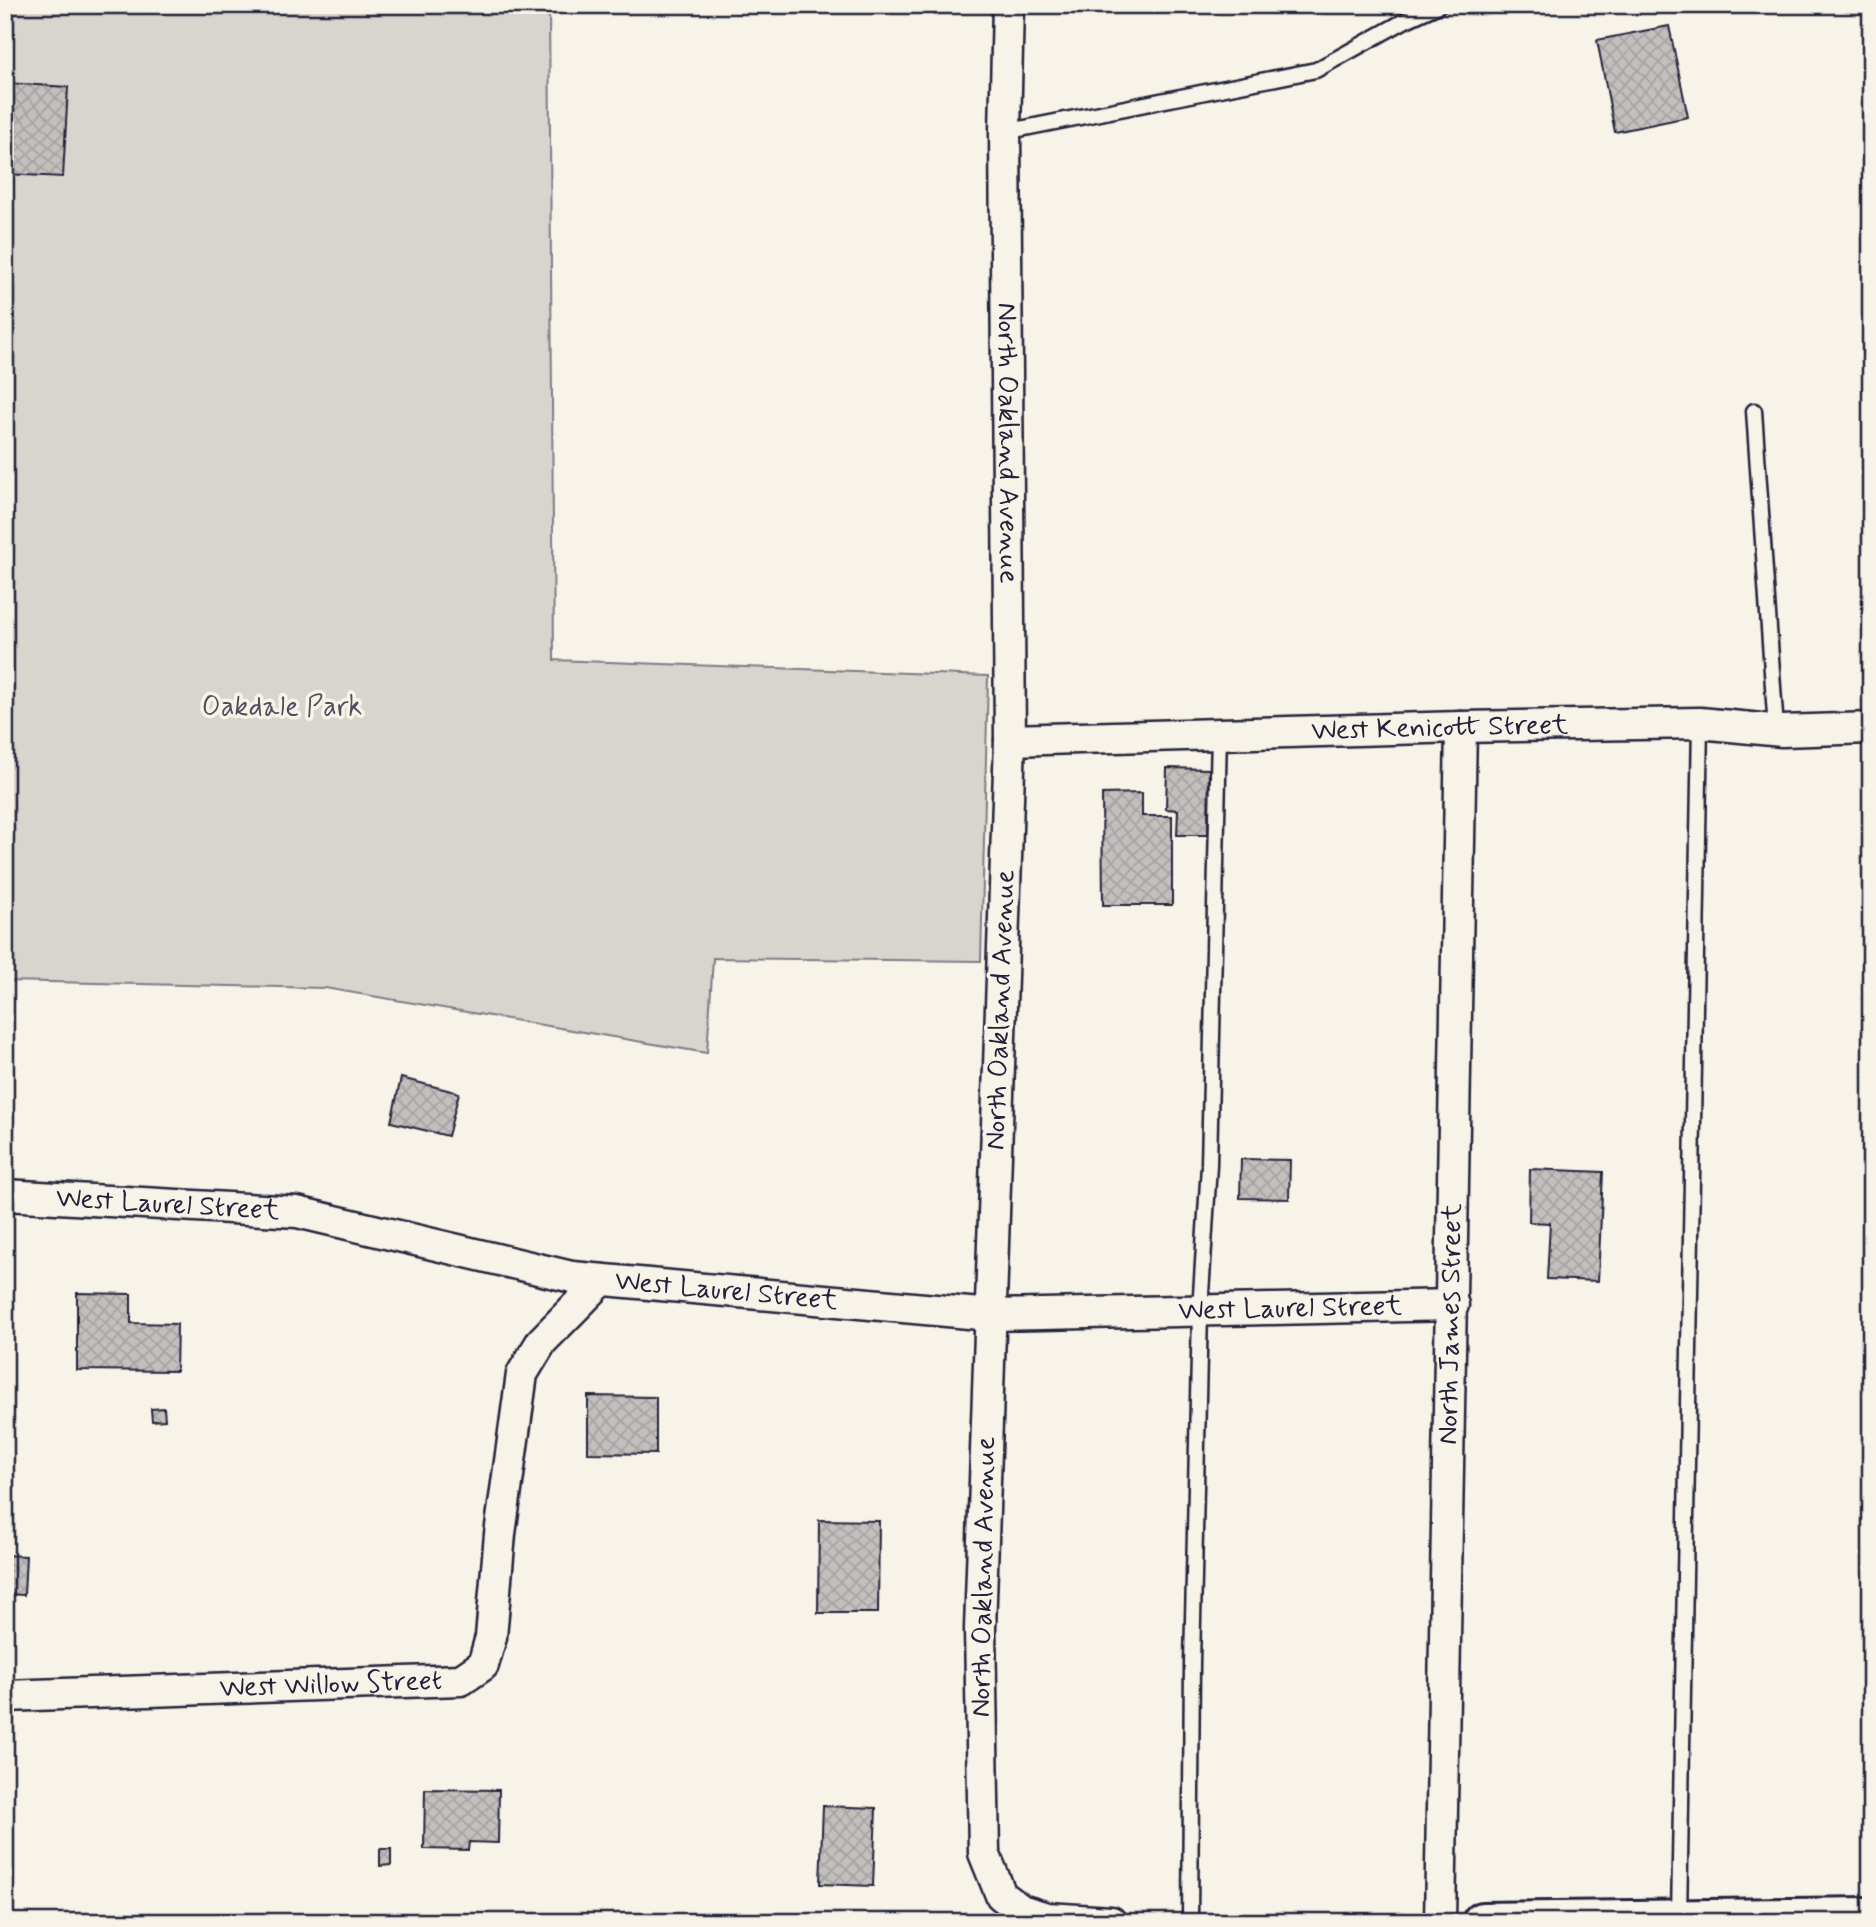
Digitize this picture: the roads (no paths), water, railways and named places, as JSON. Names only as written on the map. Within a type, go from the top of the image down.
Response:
[{"type":"street","name":"North Oakland Avenue","points":[[1008,5],[1005,132],[1010,740],[980,1629],[984,1853],[1009,1916],[1111,1922]]},
{"type":"street","name":"West Kenicott Street","points":[[1010,740],[1700,723],[1776,730],[1871,728]]},
{"type":"street","name":"North James Street","points":[[1440,1922],[1461,727]]},
{"type":"street","name":"West Laurel Street","points":[[5,1195],[297,1212],[572,1277],[990,1315],[1452,1305]]},
{"type":"street","name":"West Willow Street","points":[[5,1696],[461,1680],[483,1665],[491,1637],[500,1534],[522,1374],[542,1341],[602,1280]]},
{"type":"street","points":[[1482,1922],[1871,1917]]},
{"type":"lane","points":[[1005,132],[1316,70],[1406,20],[1439,5]]},
{"type":"lane","points":[[1755,411],[1776,730]]},
{"type":"lane","points":[[1679,1919],[1700,723]]},
{"type":"lane","points":[[1190,1922],[1192,1664],[1200,1311],[1209,1165],[1219,734]]},
{"type":"park label","name":"Oakdale Park","points":[[282,707]]}]
